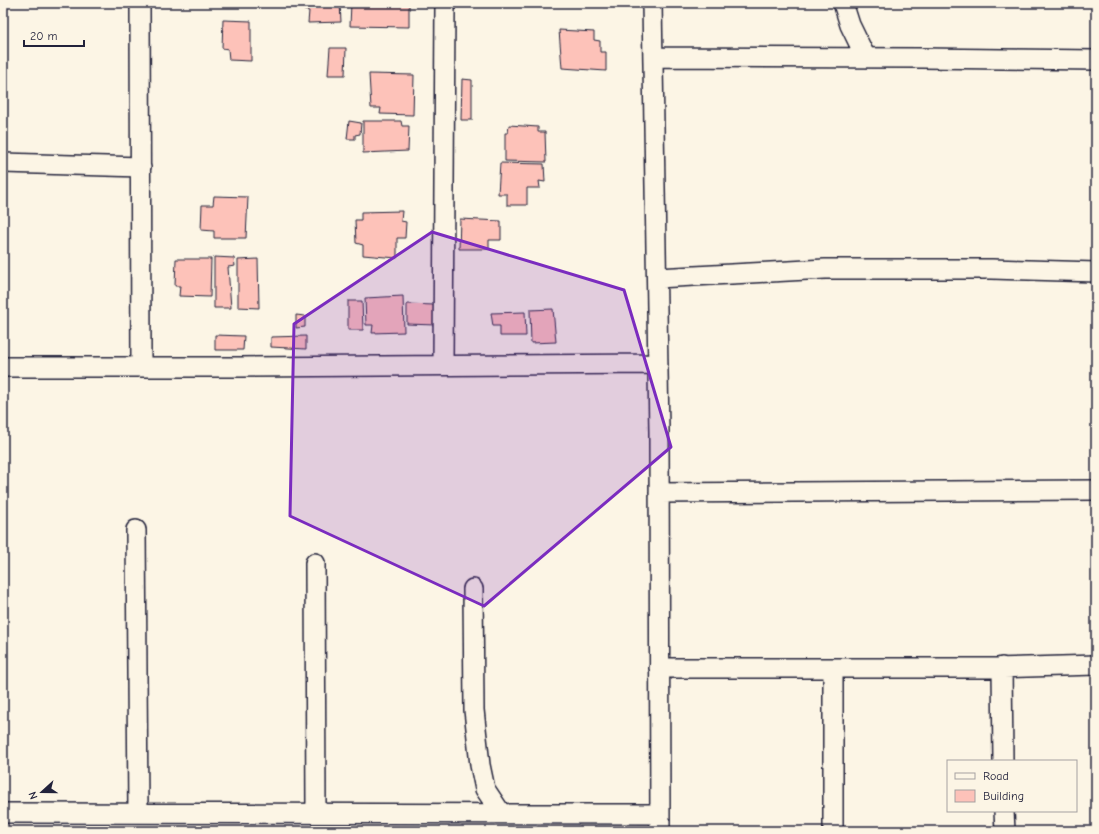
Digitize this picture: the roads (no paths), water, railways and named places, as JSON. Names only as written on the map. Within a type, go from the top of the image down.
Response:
[{"type":"street","points":[[140,3],[141,367]]},
{"type":"street","points":[[443,365],[445,3]]},
{"type":"street","points":[[3,813],[500,813],[660,822],[658,364],[652,3]]},
{"type":"street","points":[[843,3],[850,25],[866,58]]},
{"type":"street","points":[[654,57],[1096,60]]},
{"type":"street","points":[[3,164],[141,167]]},
{"type":"street","points":[[657,278],[825,269],[992,269],[1096,272]]},
{"type":"street","points":[[3,367],[658,364]]},
{"type":"street","points":[[659,493],[1096,490]]},
{"type":"street","points":[[136,530],[138,813]]},
{"type":"street","points":[[315,563],[316,813]]},
{"type":"street","points":[[473,589],[474,710],[480,765],[485,789],[500,813]]},
{"type":"street","points":[[659,668],[1002,667],[1096,665]]},
{"type":"street","points":[[1002,667],[1003,760]]},
{"type":"street","points":[[833,668],[833,831]]},
{"type":"street","points":[[1004,812],[1005,831]]}]
